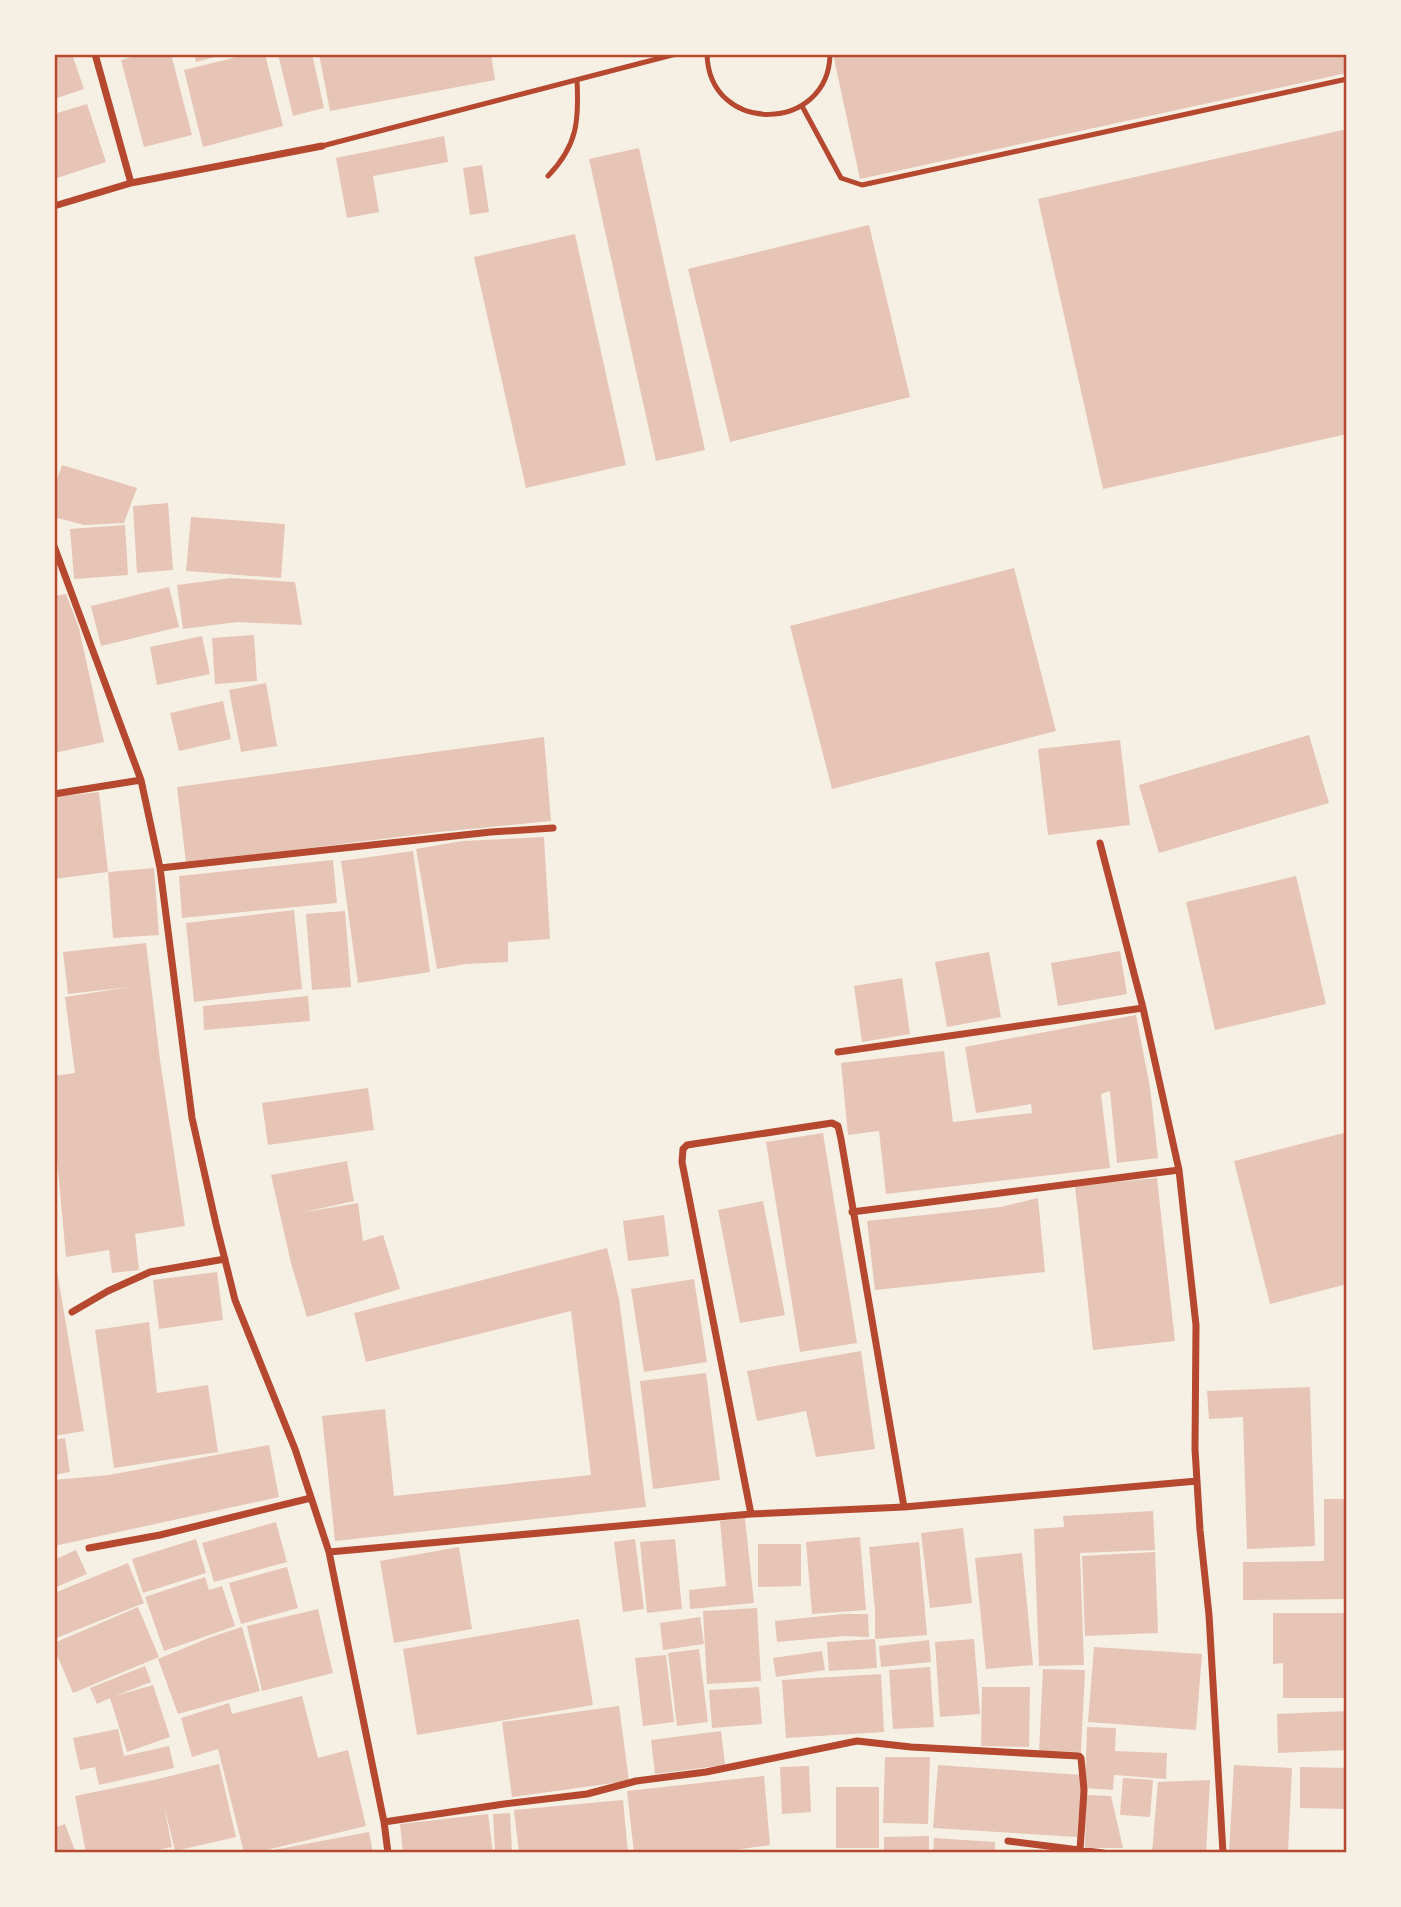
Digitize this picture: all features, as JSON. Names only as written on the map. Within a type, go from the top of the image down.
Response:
[{"type":"street","points":[[95,54],[131,183]]},
{"type":"street","points":[[54,206],[131,183],[322,146]]},
{"type":"street","points":[[54,546],[141,780],[160,868],[192,1118],[235,1300],[295,1448],[329,1552],[388,1853]]},
{"type":"street","points":[[54,794],[141,780]]},
{"type":"street","points":[[160,868],[491,832],[553,828]]},
{"type":"street","points":[[1100,843],[1143,1007],[1179,1170],[1196,1325],[1197,1481],[1209,1615],[1223,1853]]},
{"type":"street","points":[[838,1052],[1143,1007]]},
{"type":"street","points":[[751,1514],[682,1162],[683,1149],[687,1144],[832,1123],[838,1126],[841,1139],[904,1507]]},
{"type":"street","points":[[852,1212],[1179,1170]]},
{"type":"street","points":[[72,1312],[108,1291],[150,1272],[225,1259]]},
{"type":"street","points":[[329,1552],[751,1514],[904,1507],[1197,1481]]},
{"type":"street","points":[[89,1548],[160,1535],[311,1497]]},
{"type":"street","points":[[384,1822],[587,1794],[636,1781],[706,1772],[857,1741],[1079,1756],[1084,1790],[1080,1850]]},
{"type":"street","points":[[1008,1841],[1103,1853]]},
{"type":"lane","points":[[322,146],[676,54]]},
{"type":"lane","points":[[707,54],[712,80],[722,95],[735,106],[768,116],[786,113],[802,106],[815,94],[825,79],[830,54]]},
{"type":"lane","points":[[802,106],[841,178],[862,185],[1347,79]]},
{"type":"lane","points":[[548,176],[561,163],[575,132],[579,116],[577,80]]},
{"type":"building","points":[[54,54],[72,54],[84,89],[54,99]]},
{"type":"building","points":[[143,54],[171,54],[192,135],[144,147],[121,60]]},
{"type":"building","points":[[194,54],[222,54],[222,55],[196,62]]},
{"type":"building","points":[[249,54],[265,54],[283,126],[203,147],[184,70]]},
{"type":"building","points":[[278,54],[312,54],[324,108],[293,116]]},
{"type":"building","points":[[319,54],[491,54],[495,80],[330,111]]},
{"type":"building","points":[[833,54],[1347,54],[1347,73],[860,179]]},
{"type":"building","points":[[87,104],[106,162],[54,179],[54,114]]},
{"type":"building","points":[[1347,129],[1347,434],[1103,489],[1038,199]]},
{"type":"building","points":[[444,136],[448,162],[373,176],[379,212],[347,218],[336,158]]},
{"type":"building","points":[[639,148],[705,450],[656,461],[589,159]]},
{"type":"building","points":[[482,165],[489,212],[470,215],[463,168]]},
{"type":"building","points":[[869,225],[910,397],[730,442],[688,269]]},
{"type":"building","points":[[575,234],[626,465],[526,488],[474,257]]},
{"type":"building","points":[[62,465],[137,488],[124,523],[84,525],[54,517],[54,488]]},
{"type":"building","points":[[168,503],[173,570],[137,573],[133,506]]},
{"type":"building","points":[[191,517],[285,524],[281,578],[186,571]]},
{"type":"building","points":[[125,525],[128,575],[74,579],[70,529]]},
{"type":"building","points":[[1014,568],[1056,731],[832,789],[790,626]]},
{"type":"building","points":[[231,578],[295,582],[302,625],[237,622],[183,629],[177,585]]},
{"type":"building","points":[[169,587],[179,627],[101,646],[91,606]]},
{"type":"building","points":[[66,594],[79,628],[104,742],[54,753],[54,596]]},
{"type":"building","points":[[254,635],[257,681],[215,684],[212,638]]},
{"type":"building","points":[[202,636],[210,674],[157,685],[150,647]]},
{"type":"building","points":[[266,683],[277,746],[241,752],[229,690]]},
{"type":"building","points":[[223,701],[231,739],[179,751],[170,713]]},
{"type":"building","points":[[1309,735],[1329,803],[1159,853],[1139,785]]},
{"type":"building","points":[[544,737],[551,821],[186,863],[177,787]]},
{"type":"building","points":[[1120,740],[1130,825],[1048,835],[1038,749]]},
{"type":"building","points":[[99,792],[108,872],[54,879],[54,797]]},
{"type":"building","points":[[544,837],[550,939],[508,942],[508,962],[465,964],[437,969],[416,849],[462,841]]},
{"type":"building","points":[[413,851],[430,972],[358,983],[341,861]]},
{"type":"building","points":[[333,860],[337,903],[182,918],[179,876]]},
{"type":"building","points":[[154,868],[159,935],[113,938],[108,872]]},
{"type":"building","points":[[1296,876],[1326,1004],[1215,1030],[1186,902]]},
{"type":"building","points":[[294,910],[302,989],[194,1002],[186,923]]},
{"type":"building","points":[[345,911],[351,987],[312,990],[306,914]]},
{"type":"building","points":[[146,943],[160,1060],[185,1226],[135,1234],[139,1270],[112,1273],[109,1250],[66,1257],[57,1160],[54,1076],[75,1073],[65,997],[129,987],[68,994],[63,952]]},
{"type":"building","points":[[1120,951],[1127,994],[1058,1006],[1051,963]]},
{"type":"building","points":[[989,952],[1001,1017],[947,1027],[935,962]]},
{"type":"building","points":[[902,978],[910,1034],[862,1042],[854,986]]},
{"type":"building","points":[[308,996],[310,1021],[204,1030],[203,1006]]},
{"type":"building","points":[[1136,1015],[1150,1087],[1158,1158],[1117,1163],[1110,1091],[1101,1094],[1110,1168],[886,1194],[879,1131],[848,1135],[841,1063],[944,1051],[953,1122],[1032,1113],[1031,1104],[976,1113],[965,1047]]},
{"type":"building","points":[[368,1088],[374,1130],[268,1145],[262,1103]]},
{"type":"building","points":[[823,1133],[857,1343],[800,1352],[766,1142]]},
{"type":"building","points":[[1344,1133],[1347,1143],[1347,1284],[1270,1304],[1234,1161]]},
{"type":"building","points":[[347,1161],[354,1201],[300,1213],[358,1203],[363,1241],[383,1235],[400,1289],[307,1317],[291,1263],[271,1175]]},
{"type":"building","points":[[1157,1178],[1175,1341],[1093,1350],[1075,1186]]},
{"type":"building","points":[[1038,1198],[1045,1272],[875,1290],[867,1221],[1001,1207]]},
{"type":"building","points":[[763,1201],[785,1315],[740,1323],[718,1210]]},
{"type":"building","points":[[664,1215],[669,1256],[628,1261],[623,1221]]},
{"type":"building","points":[[607,1248],[619,1299],[646,1507],[335,1541],[322,1416],[385,1409],[394,1496],[591,1475],[571,1311],[366,1362],[354,1313]]},
{"type":"building","points":[[54,1253],[84,1431],[54,1436]]},
{"type":"building","points":[[217,1272],[223,1320],[159,1329],[153,1280]]},
{"type":"building","points":[[694,1279],[707,1362],[644,1372],[631,1289]]},
{"type":"building","points":[[149,1322],[157,1393],[208,1385],[218,1452],[114,1468],[95,1330]]},
{"type":"building","points":[[861,1351],[875,1449],[816,1457],[806,1411],[757,1421],[747,1371]]},
{"type":"building","points":[[706,1373],[720,1480],[653,1489],[640,1381]]},
{"type":"building","points":[[1310,1387],[1315,1546],[1247,1549],[1243,1417],[1209,1419],[1207,1391]]},
{"type":"building","points":[[65,1438],[70,1472],[54,1475],[54,1440]]},
{"type":"building","points":[[269,1445],[279,1497],[54,1546],[54,1480],[109,1475]]},
{"type":"building","points":[[1324,1499],[1347,1499],[1347,1599],[1243,1600],[1243,1562],[1324,1561]]},
{"type":"building","points":[[1153,1511],[1155,1550],[1080,1553],[1084,1665],[1039,1666],[1034,1529],[1064,1527],[1063,1516]]},
{"type":"building","points":[[745,1518],[754,1603],[690,1609],[689,1590],[726,1586],[720,1521]]},
{"type":"building","points":[[276,1522],[287,1562],[214,1582],[202,1543]]},
{"type":"building","points":[[963,1528],[972,1603],[930,1608],[921,1533]]},
{"type":"building","points":[[860,1537],[866,1610],[812,1614],[806,1542]]},
{"type":"building","points":[[196,1539],[206,1573],[143,1593],[132,1559]]},
{"type":"building","points":[[635,1539],[644,1609],[623,1612],[614,1542]]},
{"type":"building","points":[[675,1539],[682,1609],[647,1613],[640,1542]]},
{"type":"building","points":[[919,1542],[927,1635],[875,1639],[869,1547]]},
{"type":"building","points":[[758,1544],[801,1544],[801,1586],[758,1587]]},
{"type":"building","points":[[459,1547],[472,1629],[394,1643],[380,1561]]},
{"type":"building","points":[[76,1550],[87,1574],[54,1588],[54,1560]]},
{"type":"building","points":[[1155,1552],[1158,1633],[1085,1636],[1082,1556]]},
{"type":"building","points":[[1022,1553],[1033,1665],[986,1669],[975,1558]]},
{"type":"building","points":[[128,1563],[144,1603],[54,1639],[54,1593]]},
{"type":"building","points":[[287,1567],[298,1608],[241,1624],[229,1583]]},
{"type":"building","points":[[205,1577],[209,1590],[222,1586],[235,1626],[164,1651],[145,1597]]},
{"type":"building","points":[[138,1607],[159,1657],[73,1693],[54,1643]]},
{"type":"building","points":[[757,1608],[761,1681],[707,1684],[703,1611]]},
{"type":"building","points":[[318,1609],[333,1673],[262,1691],[247,1626]]},
{"type":"building","points":[[1273,1613],[1347,1613],[1347,1698],[1283,1698],[1283,1663],[1273,1664]]},
{"type":"building","points":[[868,1614],[869,1637],[845,1636],[777,1642],[775,1621]]},
{"type":"building","points":[[700,1617],[704,1644],[663,1650],[660,1623]]},
{"type":"building","points":[[579,1619],[593,1705],[417,1735],[403,1649]]},
{"type":"building","points":[[242,1627],[260,1691],[178,1714],[158,1659]]},
{"type":"building","points":[[875,1639],[877,1668],[829,1671],[827,1642]]},
{"type":"building","points":[[974,1639],[980,1714],[940,1717],[935,1642]]},
{"type":"building","points":[[929,1640],[931,1662],[881,1667],[879,1646]]},
{"type":"building","points":[[1094,1647],[1202,1654],[1196,1730],[1088,1722]]},
{"type":"building","points":[[699,1649],[708,1722],[677,1726],[668,1653]]},
{"type":"building","points":[[822,1651],[825,1670],[776,1677],[773,1658]]},
{"type":"building","points":[[666,1655],[674,1722],[643,1726],[635,1658]]},
{"type":"building","points":[[145,1666],[151,1682],[115,1696],[153,1685],[170,1737],[127,1752],[110,1698],[97,1704],[90,1688]]},
{"type":"building","points":[[930,1667],[934,1727],[893,1729],[889,1670]]},
{"type":"building","points":[[1043,1669],[1085,1670],[1081,1752],[1039,1751]]},
{"type":"building","points":[[881,1674],[884,1732],[786,1738],[782,1680]]},
{"type":"building","points":[[759,1687],[762,1724],[712,1728],[709,1690]]},
{"type":"building","points":[[982,1687],[1030,1687],[1029,1747],[981,1746]]},
{"type":"building","points":[[302,1696],[318,1758],[348,1750],[366,1826],[254,1853],[244,1853],[218,1749],[192,1757],[181,1718],[229,1703],[232,1714]]},
{"type":"building","points":[[619,1706],[629,1781],[512,1797],[502,1722]]},
{"type":"building","points":[[1347,1711],[1347,1750],[1278,1753],[1277,1714]]},
{"type":"building","points":[[1087,1727],[1116,1728],[1115,1751],[1167,1753],[1166,1779],[1114,1775],[1113,1790],[1085,1788]]},
{"type":"building","points":[[118,1729],[124,1756],[169,1746],[174,1768],[99,1785],[95,1767],[80,1770],[73,1738]]},
{"type":"building","points":[[721,1731],[725,1765],[655,1774],[651,1740]]},
{"type":"building","points":[[885,1757],[930,1757],[928,1824],[883,1823]]},
{"type":"building","points":[[219,1764],[236,1837],[175,1851],[164,1805],[172,1847],[142,1853],[86,1853],[75,1796]]},
{"type":"building","points":[[938,1765],[1082,1775],[1077,1837],[933,1828]]},
{"type":"building","points":[[1234,1765],[1292,1768],[1288,1853],[1229,1853]]},
{"type":"building","points":[[809,1766],[811,1812],[782,1814],[780,1767]]},
{"type":"building","points":[[1300,1767],[1347,1768],[1347,1809],[1300,1808]]},
{"type":"building","points":[[764,1776],[770,1845],[714,1853],[634,1853],[627,1791]]},
{"type":"building","points":[[1123,1778],[1153,1780],[1150,1817],[1120,1815]]},
{"type":"building","points":[[1210,1780],[1206,1853],[1152,1853],[1158,1782]]},
{"type":"building","points":[[836,1787],[879,1787],[879,1848],[836,1848]]},
{"type":"building","points":[[1086,1795],[1111,1796],[1123,1848],[1085,1848]]},
{"type":"building","points":[[623,1800],[628,1853],[519,1853],[514,1810]]},
{"type":"building","points":[[510,1813],[512,1853],[495,1853],[493,1814]]},
{"type":"building","points":[[488,1814],[493,1853],[403,1853],[400,1824]]},
{"type":"building","points":[[65,1824],[76,1853],[54,1853],[54,1828]]},
{"type":"building","points":[[369,1832],[373,1853],[268,1853],[268,1851]]},
{"type":"building","points":[[929,1836],[929,1853],[884,1853],[884,1837]]},
{"type":"building","points":[[934,1838],[995,1842],[995,1853],[933,1853]]}]
